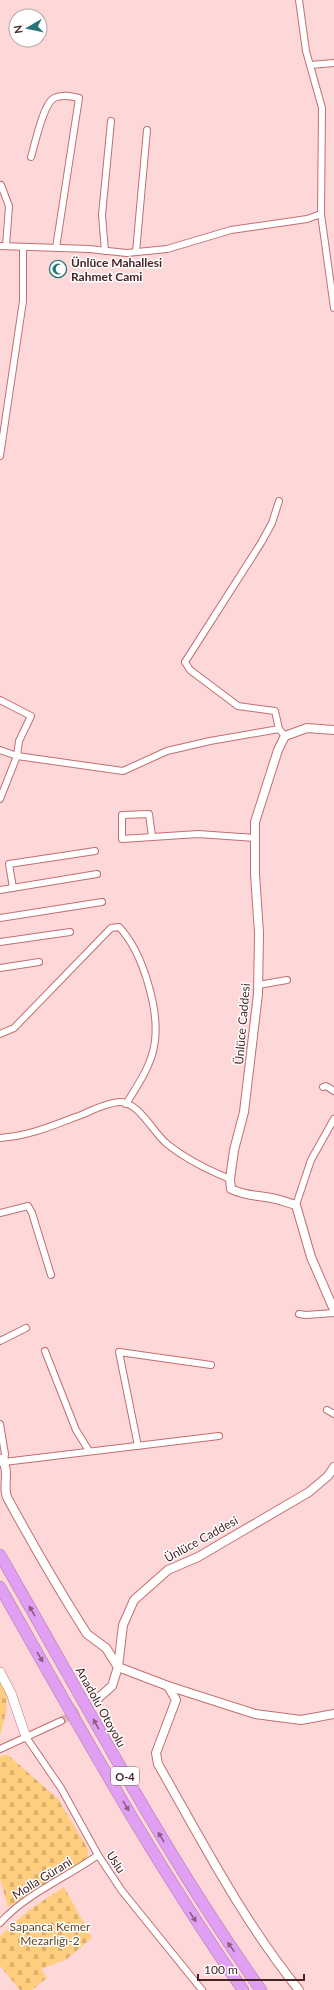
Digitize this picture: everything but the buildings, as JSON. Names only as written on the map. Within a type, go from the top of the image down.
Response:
[{"type":"highway","name":"Anadolu Otoyolu","points":[[0,1555],[125,1775],[180,1867],[221,1933],[261,1990]]},
{"type":"highway","name":"O-4","points":[[0,1587],[111,1783],[167,1876],[243,1990]]},
{"type":"main road","points":[[0,1672],[11,1693],[26,1737]]},
{"type":"street","points":[[299,0],[306,51],[322,108],[321,214],[334,308]]},
{"type":"street","points":[[310,65],[334,63]]},
{"type":"street","points":[[31,157],[45,112],[51,100],[56,97],[66,96],[79,98],[56,248]]},
{"type":"street","points":[[105,251],[102,215],[111,122]]},
{"type":"street","points":[[136,252],[147,130]]},
{"type":"street","points":[[1,185],[9,206],[3,246],[136,252],[167,249],[231,230],[307,219],[321,214]]},
{"type":"street","points":[[0,456],[23,301],[23,247]]},
{"type":"street","points":[[279,501],[272,523],[261,543],[185,662],[190,670],[238,706],[275,711],[279,729],[285,736],[307,728],[334,730]]},
{"type":"street","points":[[0,700],[31,716],[19,741],[17,756],[0,799]]},
{"type":"street","points":[[0,750],[17,756],[123,771],[166,750],[279,729]]},
{"type":"street","name":"Ünlüce Caddesi","points":[[230,1179],[234,1150],[244,1112],[254,1042],[258,985],[259,933],[255,874],[256,816],[278,750],[285,736]]},
{"type":"street","points":[[152,836],[149,814],[122,815],[122,839],[198,834],[255,838]]},
{"type":"street","points":[[13,888],[10,864],[95,851]]},
{"type":"street","points":[[0,890],[97,874]]},
{"type":"street","points":[[0,918],[102,902]]},
{"type":"street","points":[[0,1034],[14,1028],[111,928],[120,927],[134,946],[147,976],[156,1033],[154,1047],[145,1074],[126,1104]]},
{"type":"street","points":[[0,942],[70,932]]},
{"type":"street","points":[[0,968],[39,962]]},
{"type":"street","points":[[258,985],[287,980]]},
{"type":"street","points":[[323,1087],[326,1086],[334,1091]]},
{"type":"street","points":[[0,1138],[20,1137],[103,1106],[120,1102],[131,1106],[148,1120],[166,1143],[211,1171],[230,1179],[231,1189],[252,1196],[272,1198],[296,1205]]},
{"type":"street","points":[[334,1119],[311,1160],[296,1205],[311,1257],[334,1310]]},
{"type":"street","points":[[0,1213],[28,1206],[32,1213],[52,1275]]},
{"type":"street","points":[[299,1314],[334,1313]]},
{"type":"street","points":[[0,1341],[26,1328]]},
{"type":"street","points":[[45,1351],[76,1430],[89,1451]]},
{"type":"street","points":[[138,1446],[119,1352],[211,1365]]},
{"type":"street","points":[[327,1410],[334,1414]]},
{"type":"street","points":[[0,1424],[5,1454],[2,1460],[6,1497],[87,1634],[106,1648],[118,1667],[168,1686],[255,1714],[301,1720],[334,1714]]},
{"type":"street","points":[[2,1460],[219,1436]]},
{"type":"street","name":"Ünlüce Caddesi","points":[[96,1700],[112,1686],[118,1667],[123,1625],[134,1600],[168,1570],[198,1557],[309,1492],[328,1476],[334,1468]]},
{"type":"street","points":[[168,1686],[176,1700],[156,1753],[158,1764],[238,1903],[277,1962],[299,1990]]},
{"type":"street","points":[[0,1750],[61,1721]]},
{"type":"street","name":"Uslu","points":[[26,1737],[61,1788],[98,1855],[122,1891],[202,1990]]},
{"type":"street","name":"Molla Gürani","points":[[0,1923],[10,1912],[25,1901],[98,1855]]},
{"type":"green space","points":[[0,1681],[7,1693],[6,1712],[0,1736]]},
{"type":"green space","points":[[8,1755],[58,1799],[88,1849],[88,1857],[8,1907],[0,1879],[0,1756]]},
{"type":"green space","name":"Sapanca Kemer Mezarlığı-2","points":[[64,1887],[92,1938],[67,1959],[41,1969],[47,1978],[32,1990],[20,1990],[0,1966],[0,1936],[29,1910]]},
{"type":"tunnel","points":[[61,1721],[96,1700]]},
{"type":"place","name":"Ünlüce Mahallesi Rahmet Cami","points":[[58,269]]}]
